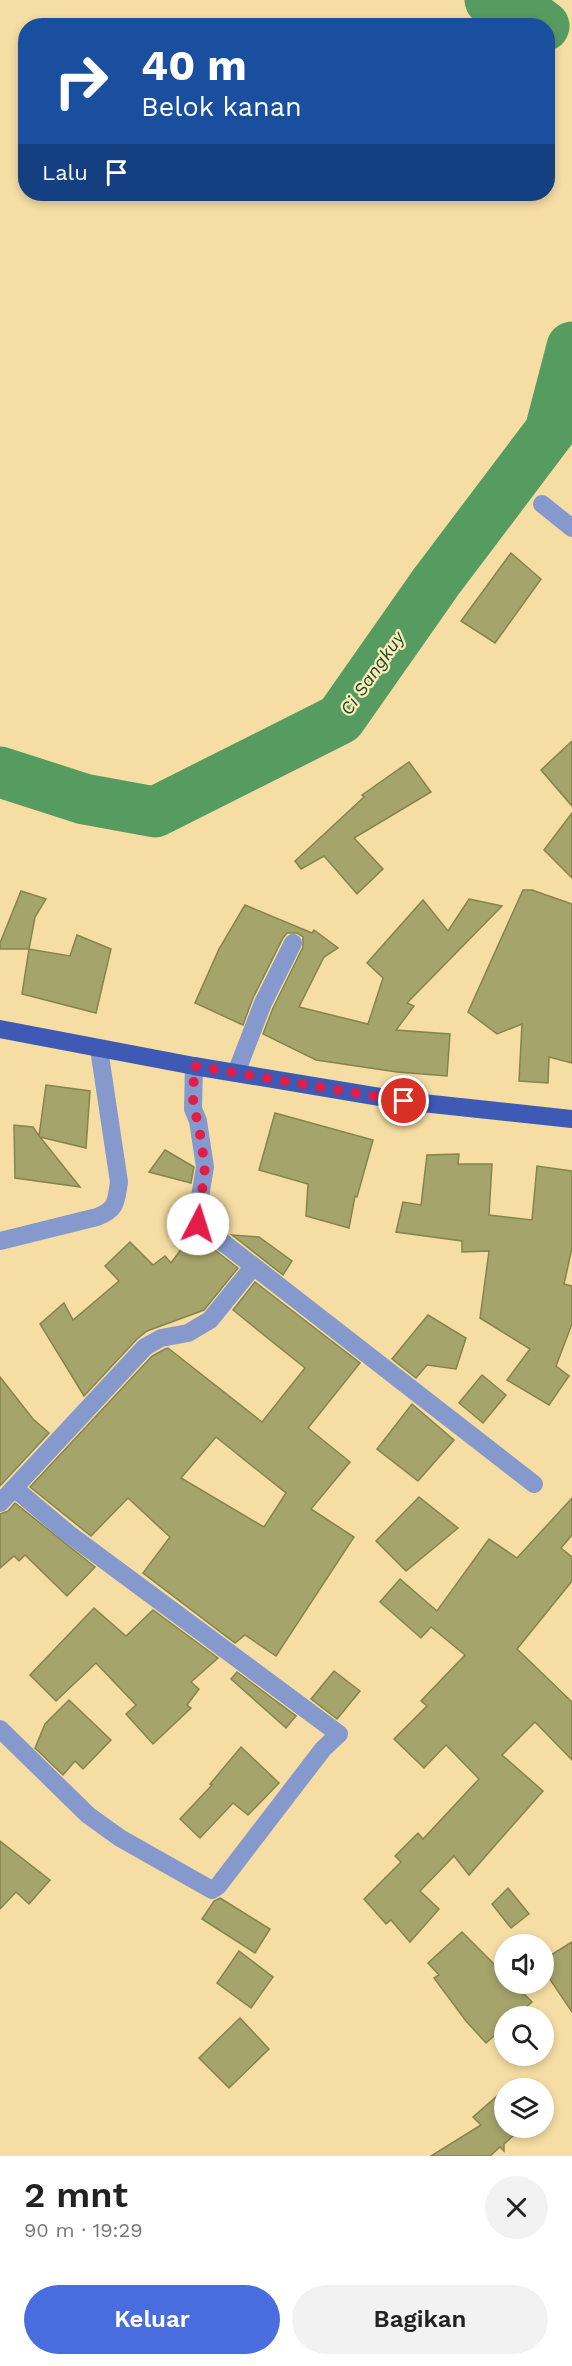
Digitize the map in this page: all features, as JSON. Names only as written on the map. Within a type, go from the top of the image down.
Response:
[{"type":"main road","points":[[0,1029],[194,1066],[404,1101],[572,1119]]},
{"type":"street","points":[[542,504],[572,528]]},
{"type":"street","points":[[236,1073],[263,1003],[293,943]]},
{"type":"street","points":[[0,1241],[98,1217],[110,1212],[116,1202],[118,1182],[102,1049]]},
{"type":"street","points":[[194,1066],[193,1109],[198,1121],[205,1167],[198,1224],[534,1484]]},
{"type":"street","points":[[0,1503],[145,1347],[161,1338],[188,1333],[210,1320],[253,1267]]},
{"type":"street","points":[[0,1729],[88,1815],[120,1838],[212,1890],[218,1886],[323,1749],[339,1734],[69,1534],[14,1488]]},
{"type":"building","points":[[511,553],[541,579],[495,643],[461,621]]},
{"type":"building","points":[[572,741],[572,806],[541,770]]},
{"type":"building","points":[[409,762],[431,792],[354,838],[383,869],[357,894],[324,856],[301,869],[295,861],[364,797],[362,795]]},
{"type":"building","points":[[572,813],[572,878],[544,850]]},
{"type":"building","points":[[523,890],[532,890],[572,904],[572,1063],[549,1057],[548,1083],[519,1081],[522,1024],[497,1034],[468,1012]]},
{"type":"building","points":[[21,891],[46,899],[35,917],[29,949],[0,949],[0,943]]},
{"type":"building","points":[[469,899],[502,906],[407,1003],[414,1006],[396,1030],[450,1034],[447,1076],[397,1072],[316,1060],[263,1034],[303,947],[303,937],[297,933],[287,933],[283,938],[253,998],[243,1025],[195,1003],[219,949],[245,905],[312,933],[314,930],[338,948],[324,957],[299,1007],[368,1024],[383,978],[367,963],[423,900],[448,931]]},
{"type":"building","points":[[77,935],[111,949],[96,1013],[22,994],[29,949],[70,956]]},
{"type":"building","points":[[46,1085],[90,1091],[86,1148],[40,1137],[80,1187],[15,1178],[14,1125],[33,1127],[39,1136]]},
{"type":"building","points":[[275,1113],[373,1140],[357,1197],[355,1196],[349,1228],[306,1216],[308,1184],[259,1170]]},
{"type":"building","points":[[165,1150],[194,1167],[191,1183],[149,1172]]},
{"type":"building","points":[[459,1154],[458,1164],[492,1164],[489,1215],[532,1220],[537,1166],[572,1171],[572,1248],[564,1284],[572,1286],[572,1324],[556,1366],[569,1376],[549,1405],[507,1380],[530,1349],[480,1318],[489,1251],[462,1252],[462,1241],[396,1232],[403,1202],[421,1205],[427,1155]]},
{"type":"building","points":[[193,1233],[238,1268],[204,1310],[147,1331],[84,1396],[40,1324],[64,1303],[73,1320],[119,1281],[105,1266],[130,1242],[153,1265],[165,1256],[171,1263]]},
{"type":"building","points":[[232,1235],[259,1237],[292,1261],[283,1275]]},
{"type":"building","points":[[255,1282],[360,1363],[308,1428],[350,1462],[311,1509],[354,1537],[276,1656],[245,1635],[235,1643],[143,1573],[170,1537],[128,1498],[91,1536],[30,1487],[152,1356],[168,1348],[262,1422],[305,1368],[233,1310]],"holes":[[[216,1437],[286,1493],[264,1527],[181,1478]]]},
{"type":"building","points":[[428,1315],[466,1338],[456,1369],[427,1365],[416,1378],[392,1359]]},
{"type":"building","points":[[482,1375],[506,1395],[483,1423],[459,1403]]},
{"type":"building","points":[[0,1377],[33,1419],[49,1433],[0,1486]]},
{"type":"building","points":[[412,1404],[454,1440],[418,1481],[377,1449]]},
{"type":"building","points":[[419,1497],[458,1528],[406,1571],[376,1541]]},
{"type":"building","points":[[572,1498],[572,1535],[561,1548],[572,1557],[572,1581],[517,1649],[572,1702],[572,1760],[535,1722],[502,1755],[543,1791],[469,1875],[454,1856],[420,1891],[439,1909],[410,1942],[391,1920],[386,1924],[364,1899],[401,1862],[395,1856],[418,1833],[423,1839],[479,1779],[446,1745],[424,1768],[394,1739],[427,1706],[421,1701],[465,1655],[431,1627],[421,1638],[380,1602],[400,1579],[437,1611],[489,1539],[517,1558]]},
{"type":"building","points":[[15,1503],[95,1567],[67,1596],[25,1555],[19,1561],[14,1556],[0,1568],[0,1514],[8,1511]]},
{"type":"building","points":[[94,1608],[126,1636],[153,1610],[218,1658],[191,1682],[199,1689],[187,1705],[191,1708],[153,1744],[126,1714],[136,1705],[96,1663],[56,1701],[30,1675]]},
{"type":"building","points":[[334,1671],[360,1691],[337,1719],[311,1699]]},
{"type":"building","points":[[237,1672],[296,1716],[286,1728],[231,1679]]},
{"type":"building","points":[[69,1700],[111,1740],[83,1769],[75,1761],[63,1775],[35,1748],[45,1724]]},
{"type":"building","points":[[241,1747],[279,1783],[248,1815],[233,1803],[200,1838],[180,1819],[212,1785],[210,1784]]},
{"type":"building","points":[[0,1841],[50,1880],[29,1904],[16,1892],[0,1909]]},
{"type":"building","points":[[508,1888],[529,1914],[511,1928],[492,1904]]},
{"type":"building","points":[[220,1898],[270,1929],[255,1953],[202,1919],[214,1901]]},
{"type":"building","points":[[462,1932],[494,1964],[494,1994],[524,1994],[532,2002],[527,2006],[494,2006],[494,2036],[486,2043],[466,2021],[434,1978],[439,1975],[428,1963]]},
{"type":"building","points":[[572,1942],[572,2012],[554,1985],[554,1953]]},
{"type":"building","points":[[239,1951],[273,1977],[251,2008],[217,1983]]},
{"type":"building","points":[[240,2018],[269,2049],[229,2088],[199,2058]]},
{"type":"building","points":[[494,2099],[494,2138],[511,2138],[504,2144],[504,2151],[500,2147],[490,2156],[431,2156],[481,2125],[473,2117]]},
{"type":"waterway","name":"Ci Sangkuy","points":[[490,0],[525,12],[533,18]]},
{"type":"waterway","name":"Ci Sangkuy","points":[[0,772],[84,799],[155,812],[340,719],[436,582],[550,431],[572,347]]},
{"type":"route","points":[[198,1224],[197,1215],[205,1167],[198,1121],[193,1109],[194,1066],[404,1101]]}]
